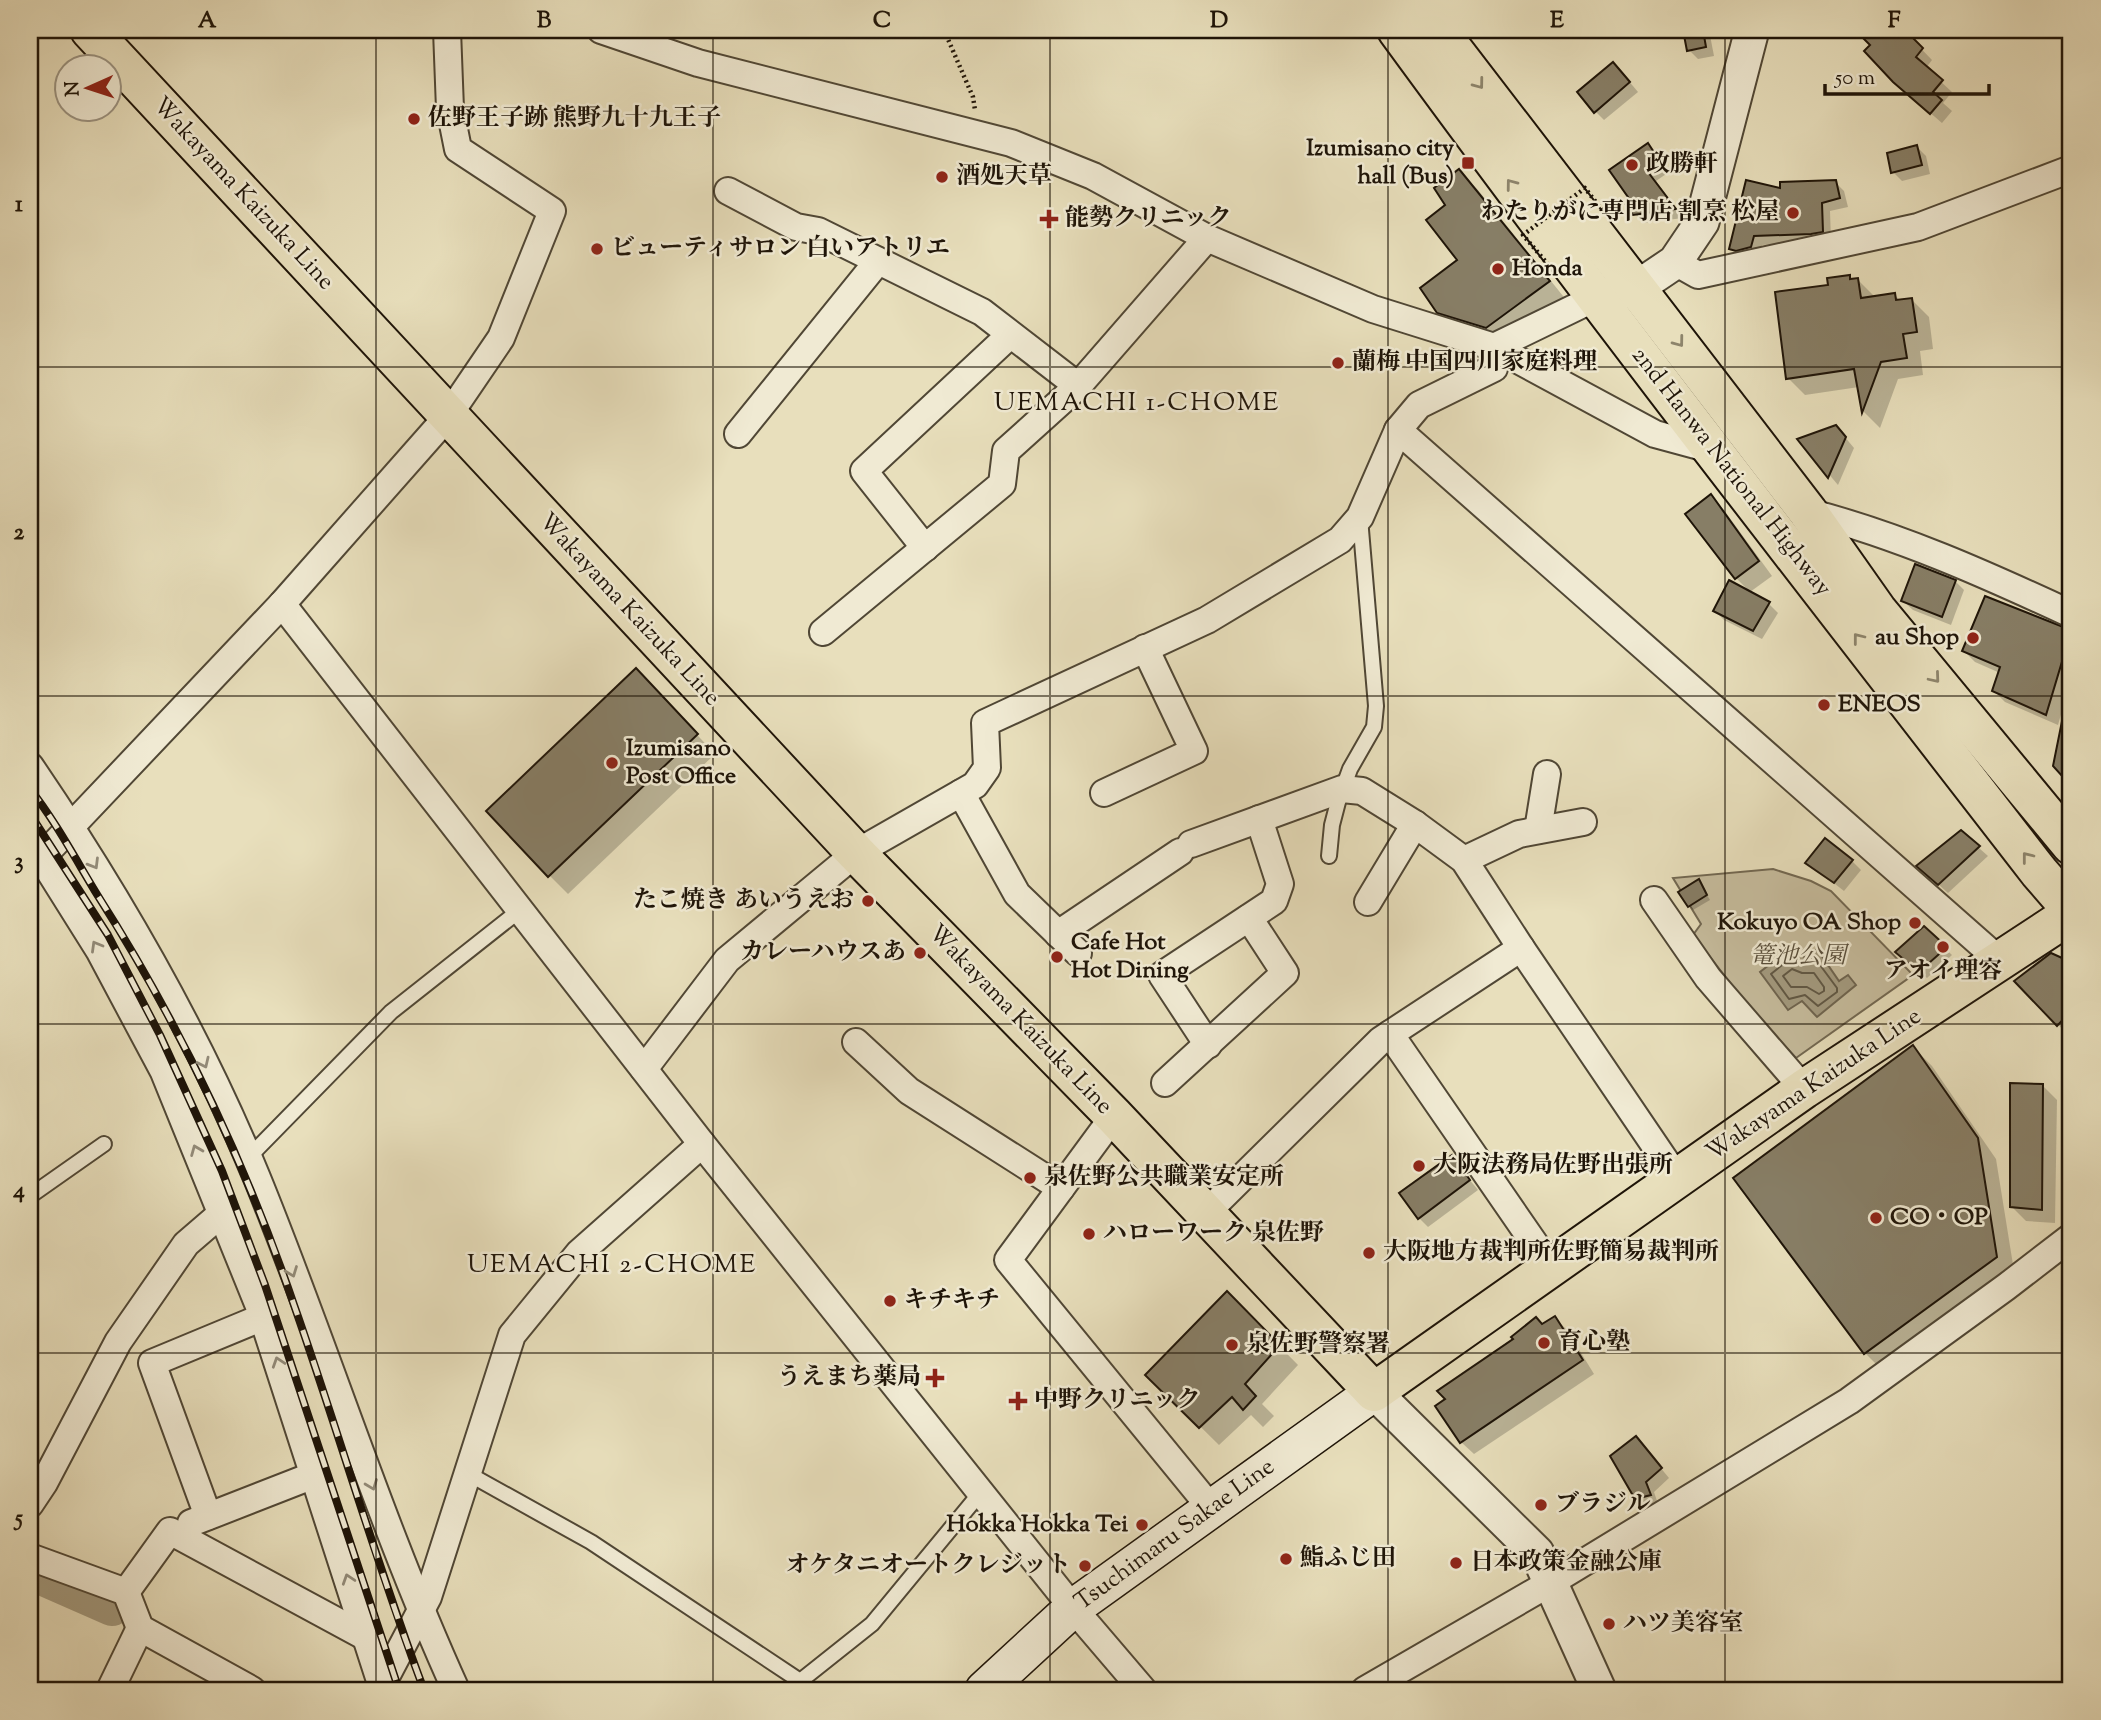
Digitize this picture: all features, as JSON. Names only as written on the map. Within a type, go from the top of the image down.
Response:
[{"type":"main road","name":"Wakayama Kaizuka Line","points":[[90,30],[856,853],[1114,1116],[1374,1392],[1804,1089],[2071,911]]},
{"type":"main road","name":"2nd Hanwa National Highway","points":[[1397,30],[1714,450],[2071,911]]},
{"type":"main road","name":"2nd Hanwa National Highway","points":[[1438,30],[1808,512],[1877,610],[2071,845]]},
{"type":"main road","name":"Tsuchimaru Sakae Line","points":[[984,1690],[1073,1608],[1374,1392]]},
{"type":"street","points":[[381,1688],[263,1317],[164,1072],[99,950],[34,854],[70,825],[282,604],[448,416],[501,338],[552,211],[458,149],[450,109],[447,30]]},
{"type":"street","points":[[601,30],[698,63],[1011,144],[1093,176],[1207,238],[1373,309],[1494,347],[1655,434],[1714,450]]},
{"type":"street","points":[[1494,347],[1597,297],[1635,289],[1675,262],[1702,222],[1752,30]]},
{"type":"street","points":[[1675,262],[1698,275],[1918,227],[2071,169]]},
{"type":"street","points":[[729,191],[796,227],[818,231],[982,312],[1078,386]]},
{"type":"street","points":[[823,632],[1002,484],[1006,452],[1078,386],[1207,238]]},
{"type":"street","points":[[738,434],[878,261]]},
{"type":"street","points":[[925,548],[864,471],[1010,335]]},
{"type":"street","points":[[644,1069],[727,960],[856,853],[975,785],[987,768],[985,723],[1207,620],[1340,540],[1360,517],[1398,430],[1419,405],[1494,368],[1494,347]]},
{"type":"street","points":[[1398,430],[1998,960]]},
{"type":"street","points":[[1808,512],[1861,526],[1919,547],[1970,567],[2071,614]]},
{"type":"street","points":[[282,604],[702,1144],[1073,1608],[1143,1690]]},
{"type":"street","points":[[1104,793],[1194,751],[1145,649]]},
{"type":"street","points":[[30,766],[70,825],[175,1002],[248,1158],[420,1611],[456,1690]]},
{"type":"street","points":[[1538,830],[1547,774]]},
{"type":"street","points":[[1058,934],[1186,848],[1342,789],[1362,790],[1464,860],[1678,1178]]},
{"type":"street","points":[[961,793],[1017,894],[1078,953]]},
{"type":"street","points":[[1208,1045],[1162,975],[1275,901],[1280,884],[1259,819]]},
{"type":"street","points":[[1464,860],[1519,834],[1583,822]]},
{"type":"street","points":[[1368,902],[1415,824]]},
{"type":"street","points":[[1654,900],[1708,978],[1804,1089]]},
{"type":"street","points":[[1165,1083],[1285,973],[1249,918]]},
{"type":"street","points":[[1206,1213],[1381,1040],[1521,948]]},
{"type":"street","points":[[1390,1034],[1550,1266]]},
{"type":"street","points":[[856,1042],[909,1091],[1061,1188]]},
{"type":"street","points":[[1114,1116],[1008,1260],[1211,1507]]},
{"type":"street","points":[[381,1688],[428,1597],[512,1335],[579,1253],[702,1144]]},
{"type":"street","points":[[30,1504],[44,1483],[118,1342],[186,1244],[222,1213]]},
{"type":"street","points":[[1366,1690],[1550,1583],[1849,1401],[2071,1237]]},
{"type":"street","points":[[152,1363],[263,1317]]},
{"type":"street","points":[[118,1342],[152,1363],[208,1517]]},
{"type":"street","points":[[1374,1392],[1537,1553],[1599,1690]]},
{"type":"street","points":[[126,1592],[170,1531],[314,1475]]},
{"type":"street","points":[[170,1531],[366,1637]]},
{"type":"street","points":[[30,1558],[126,1592],[140,1628],[252,1690]]},
{"type":"street","points":[[110,1690],[140,1628]]},
{"type":"lane","points":[[1329,856],[1332,825],[1342,789],[1374,727],[1376,706],[1360,517]]},
{"type":"lane","points":[[248,1158],[391,1012],[520,910]]},
{"type":"lane","points":[[30,1196],[104,1144]]},
{"type":"lane","points":[[467,1473],[591,1542],[794,1686],[872,1624],[981,1492]]},
{"type":"path","points":[[944,30],[973,97],[980,135]]},
{"type":"path","points":[[1552,270],[1523,236],[1585,188],[1605,214]]},
{"type":"green space","name":"篭池公園","points":[[1773,869],[1811,881],[1831,891],[1913,975],[1796,1058],[1745,1002],[1693,935],[1701,924],[1673,878]]},
{"type":"water","points":[[1795,945],[1805,958],[1817,949],[1839,981],[1848,975],[1856,985],[1817,1017],[1802,1001],[1788,1010],[1760,972]]},
{"type":"building","points":[[1683,30],[1703,30],[1706,47],[1687,51]]},
{"type":"building","points":[[1855,30],[1905,30],[1923,48],[1916,57],[1943,80],[1933,92],[1942,100],[1930,114],[1893,82],[1864,51],[1870,45]]},
{"type":"building","points":[[1613,62],[1630,82],[1594,113],[1577,92]]},
{"type":"building","points":[[1648,143],[1661,163],[1648,172],[1676,209],[1633,215],[1625,203],[1630,200],[1609,170]]},
{"type":"building","points":[[1917,145],[1922,165],[1891,173],[1887,153]]},
{"type":"building","points":[[1459,169],[1550,281],[1486,328],[1437,313],[1420,288],[1457,260],[1426,220],[1445,205],[1434,188]]},
{"type":"building","points":[[1746,180],[1780,188],[1780,182],[1836,180],[1840,198],[1822,203],[1823,232],[1754,236],[1751,247],[1736,251],[1729,249]]},
{"type":"building","points":[[1850,275],[1850,279],[1858,278],[1861,298],[1895,293],[1896,300],[1912,298],[1917,332],[1903,334],[1907,358],[1881,362],[1862,413],[1854,369],[1786,379],[1775,292],[1828,285],[1827,278]]},
{"type":"building","points":[[1836,425],[1846,437],[1828,478],[1797,439]]},
{"type":"building","points":[[1711,494],[1759,561],[1735,579],[1685,514]]},
{"type":"building","points":[[1915,564],[1956,580],[1942,617],[1901,601]]},
{"type":"building","points":[[1729,580],[1770,602],[1753,631],[1713,611]]},
{"type":"building","points":[[1985,596],[2071,630],[2071,647],[2067,645],[2046,715],[1992,691],[2000,667],[1962,651]]},
{"type":"building","points":[[636,668],[698,734],[548,877],[486,811]]},
{"type":"building","points":[[2063,716],[2071,717],[2071,786],[2053,766]]},
{"type":"building","points":[[1961,830],[1980,846],[1938,885],[1916,866]]},
{"type":"building","points":[[1825,838],[1853,860],[1834,883],[1805,863]]},
{"type":"building","points":[[1699,879],[1707,895],[1688,907],[1678,892]]},
{"type":"building","points":[[1924,926],[1947,947],[1919,972],[1895,952]]},
{"type":"building","points":[[2051,953],[2071,962],[2071,1011],[2057,1026],[2014,981]]},
{"type":"building","name":"CO・OP","points":[[1913,1045],[1978,1138],[1997,1257],[1864,1354],[1733,1178]]},
{"type":"building","points":[[2010,1083],[2043,1084],[2042,1210],[2010,1207]]},
{"type":"building","points":[[1452,1155],[1470,1180],[1418,1219],[1399,1193]]},
{"type":"building","points":[[1227,1291],[1280,1345],[1245,1384],[1256,1396],[1243,1410],[1232,1397],[1199,1428],[1145,1375]]},
{"type":"building","points":[[1555,1316],[1583,1360],[1460,1443],[1435,1406],[1445,1399],[1437,1391],[1513,1339],[1511,1337],[1536,1317],[1542,1324]]},
{"type":"building","points":[[1636,1436],[1662,1468],[1646,1482],[1651,1495],[1635,1499],[1610,1456]]},
{"type":"waterway","points":[[30,1570],[112,1606]]},
{"type":"railway","points":[[30,789],[66,841],[156,993],[232,1146],[294,1305],[424,1690]]},
{"type":"railway","points":[[30,814],[108,935],[160,1035],[222,1171],[265,1285],[399,1690]]},
{"type":"place","name":"佐野王子跡 熊野九十九王子","points":[[414,119]]},
{"type":"place","name":"Izumisano city hall (Bus)","points":[[1468,163]]},
{"type":"place","name":"政勝軒","points":[[1632,165]]},
{"type":"place","name":"酒処天草","points":[[942,177]]},
{"type":"place","name":"わたりがに専門店 割烹 松屋","points":[[1793,213]]},
{"type":"place","name":"能勢クリニック","points":[[1049,219]]},
{"type":"place","name":"ビューティサロン 白いアトリエ","points":[[597,249]]},
{"type":"place","name":"Honda","points":[[1498,269]]},
{"type":"place","name":"蘭梅 中国四川家庭料理","points":[[1338,363]]},
{"type":"place","name":"au Shop","points":[[1973,638]]},
{"type":"place","name":"ENEOS","points":[[1824,705]]},
{"type":"place","name":"Izumisano Post Office","points":[[612,763]]},
{"type":"place","name":"たこ焼き あいうえお","points":[[868,901]]},
{"type":"place","name":"Kokuyo OA Shop","points":[[1915,923]]},
{"type":"place","name":"アオイ理容","points":[[1943,947]]},
{"type":"place","name":"カレーハウスあ","points":[[920,953]]},
{"type":"place","name":"Cafe Hot Hot Dining","points":[[1057,957]]},
{"type":"place","name":"大阪法務局佐野出張所","points":[[1419,1166]]},
{"type":"place","name":"泉佐野公共職業安定所","points":[[1030,1178]]},
{"type":"place","name":"CO・OP","points":[[1876,1218]]},
{"type":"place","name":"ハローワーク 泉佐野","points":[[1089,1234]]},
{"type":"place","name":"大阪地方裁判所佐野簡易裁判所","points":[[1369,1253]]},
{"type":"place","name":"キチキチ","points":[[890,1301]]},
{"type":"place","name":"育心塾","points":[[1544,1343]]},
{"type":"place","name":"泉佐野警察署","points":[[1232,1345]]},
{"type":"place","name":"うえまち薬局","points":[[935,1378]]},
{"type":"place","name":"中野クリニック","points":[[1018,1401]]},
{"type":"place","name":"ブラジル","points":[[1541,1505]]},
{"type":"place","name":"Hokka Hokka Tei","points":[[1142,1525]]},
{"type":"place","name":"鮨ふじ田","points":[[1286,1559]]},
{"type":"place","name":"日本政策金融公庫","points":[[1456,1563]]},
{"type":"place","name":"オケタニオートクレジット","points":[[1085,1566]]},
{"type":"place","name":"ハツ美容室","points":[[1609,1624]]},
{"type":"district","name":"UEMACHI 1-CHOME","points":[[1137,403]]},
{"type":"district","name":"UEMACHI 2-CHOME","points":[[612,1265]]}]
